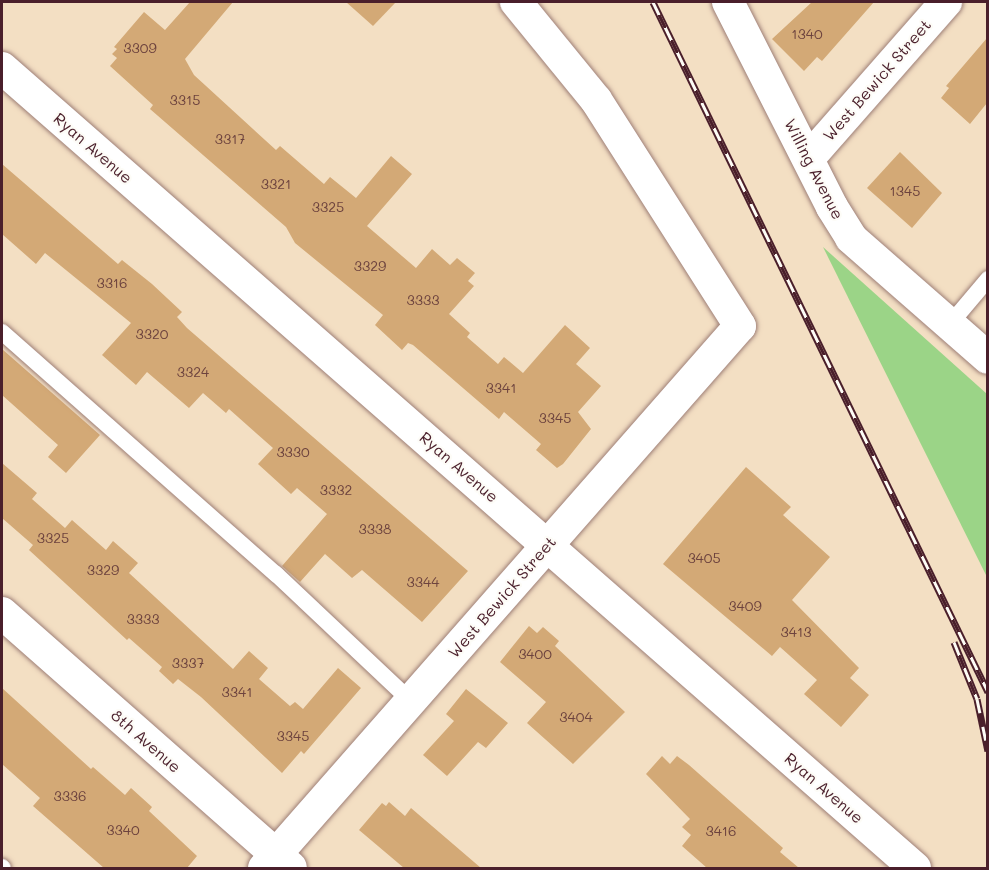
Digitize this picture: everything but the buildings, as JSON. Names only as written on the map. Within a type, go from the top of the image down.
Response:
[{"type":"street","name":"West Bewick Street","points":[[277,864],[411,701],[740,326],[596,100],[516,2]]},
{"type":"street","name":"Willing Avenue","points":[[728,2],[851,238],[987,358]]},
{"type":"street","name":"West Bewick Street","points":[[809,158],[946,2]]},
{"type":"street","name":"Ryan Avenue","points":[[2,68],[915,868]]},
{"type":"street","name":"8th Avenue","points":[[2,613],[277,864]]},
{"type":"lane","points":[[950,324],[987,279]]},
{"type":"lane","points":[[2,332],[267,566],[411,701]]},
{"type":"green space","points":[[823,247],[987,394],[987,577]]},
{"type":"railway","points":[[653,2],[988,692]]},
{"type":"railway","points":[[954,642],[977,699],[988,751]]}]
